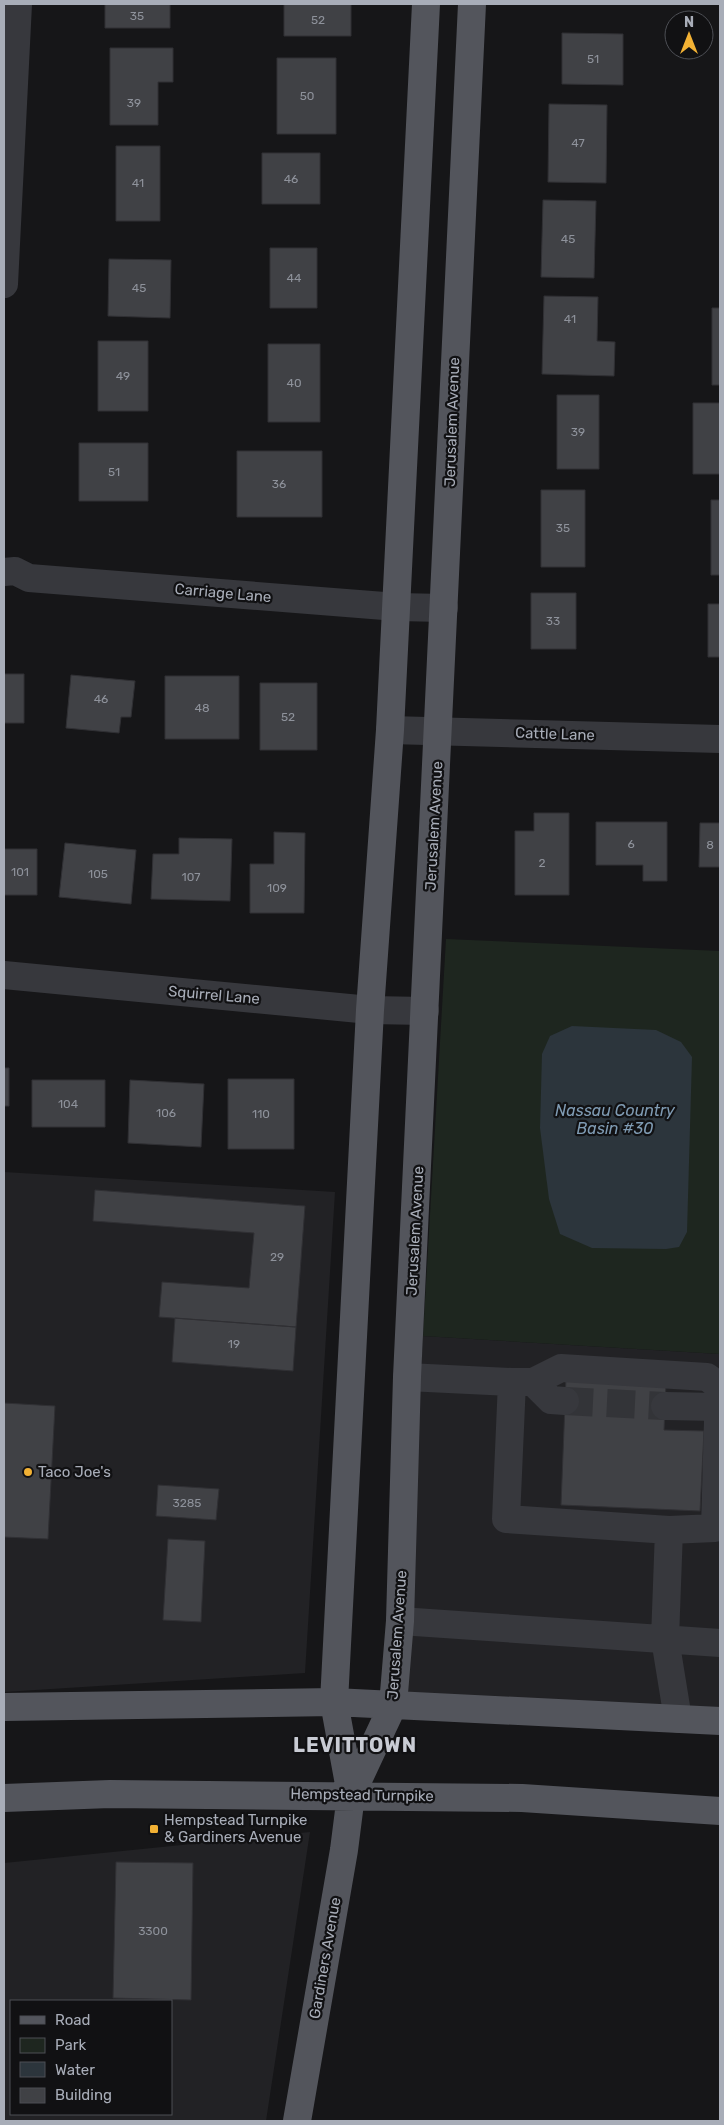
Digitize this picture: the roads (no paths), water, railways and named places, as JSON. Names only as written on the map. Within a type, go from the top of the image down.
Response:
[{"type":"main road","points":[[351,1795],[334,1702],[370,1010],[397,607],[426,4]]},
{"type":"main road","name":"Jerusalem Avenue","points":[[351,1795],[392,1705],[400,1621],[407,1377],[472,4]]},
{"type":"main road","points":[[4,1707],[334,1702],[720,1721]]},
{"type":"main road","name":"Hempstead Turnpike","points":[[4,1798],[110,1794],[522,1798],[720,1811]]},
{"type":"main road","name":"Gardiners Avenue","points":[[297,2121],[344,1850],[351,1795]]},
{"type":"street","points":[[4,284],[18,4]]},
{"type":"street","name":"Carriage Lane","points":[[4,572],[15,571],[29,578],[397,607],[444,608]]},
{"type":"street","name":"Cattle Lane","points":[[390,730],[720,739]]},
{"type":"street","name":"Squirrel Lane","points":[[4,975],[370,1010],[425,1011]]},
{"type":"street","points":[[407,1377],[523,1382],[561,1368],[708,1377],[720,1386],[715,1528],[669,1530],[506,1519],[523,1382]]},
{"type":"street","points":[[523,1382],[551,1400],[565,1401]]},
{"type":"street","points":[[665,1406],[718,1408]]},
{"type":"street","points":[[669,1530],[665,1640],[678,1718]]},
{"type":"street","points":[[400,1621],[720,1643]]},
{"type":"water","name":"Nassau Country Basin #30","points":[[572,1026],[656,1030],[681,1042],[692,1057],[687,1232],[679,1247],[666,1249],[592,1248],[560,1234],[549,1199],[540,1128],[542,1054],[550,1036]]},
{"type":"tunnel","points":[[565,1401],[665,1406]]},
{"type":"place","name":"Taco Joe's","points":[[28,1472]]},
{"type":"place","name":"Hempstead Turnpike & Gardiners Avenue","points":[[154,1829]]},
{"type":"district","name":"LEVITTOWN","points":[[355,1745]]}]
